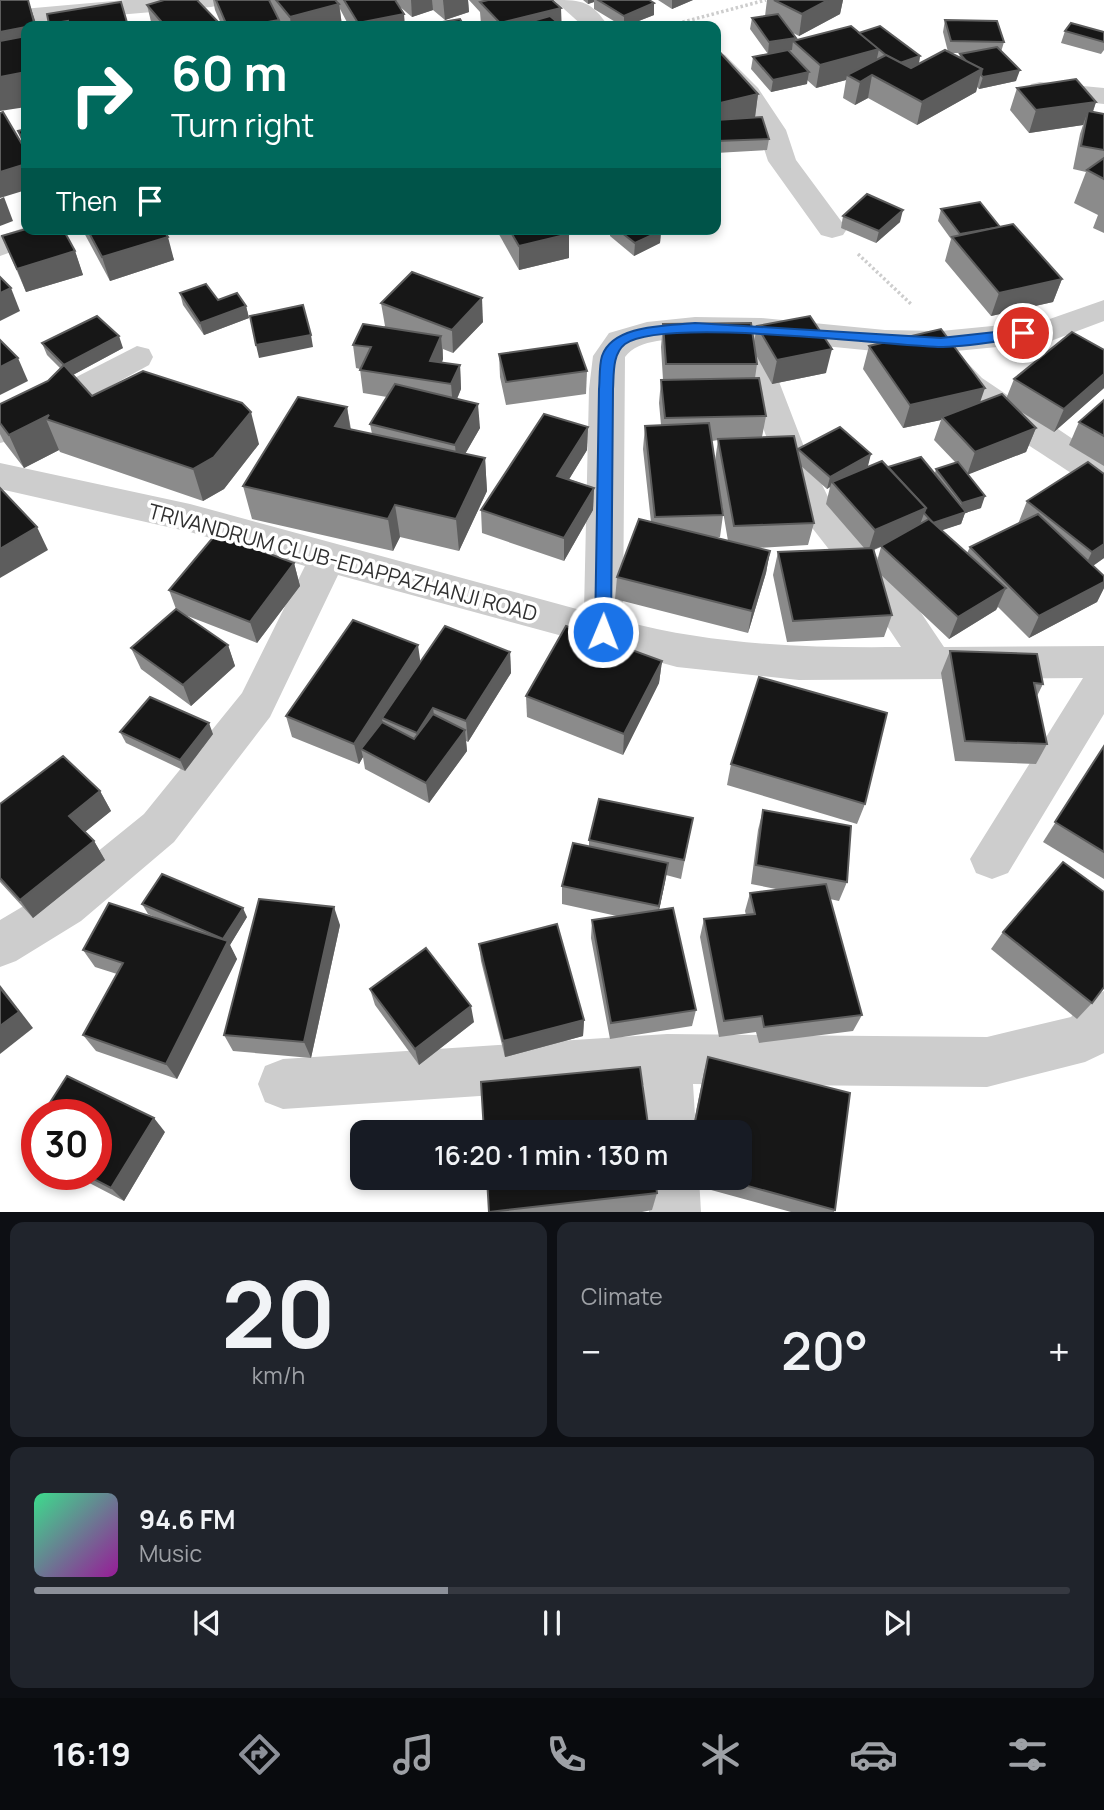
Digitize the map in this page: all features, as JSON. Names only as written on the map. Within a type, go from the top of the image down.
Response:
[{"type":"street","points":[[0,18],[211,0]]},
{"type":"street","points":[[566,0],[592,21]]},
{"type":"street","points":[[721,65],[749,94],[772,130],[782,161],[832,229]]},
{"type":"street","points":[[1027,89],[1104,96]]},
{"type":"street","points":[[0,247],[32,235]]},
{"type":"street","points":[[603,632],[606,389],[609,356],[620,341],[647,333],[695,327],[807,332],[885,341],[946,342],[1048,331],[1104,310]]},
{"type":"street","points":[[743,329],[789,452],[817,511],[883,590],[932,662]]},
{"type":"street","points":[[946,342],[951,369],[970,386],[1104,477]]},
{"type":"street","points":[[0,431],[137,357]]},
{"type":"street","name":"TRIVANDRUM CLUB-EDAPPAZHANJI ROAD","points":[[0,476],[190,518],[328,558],[677,651],[799,664],[1104,662]]},
{"type":"street","points":[[0,945],[65,906],[159,828],[256,705],[328,558]]},
{"type":"street","points":[[992,859],[1104,679]]},
{"type":"street","points":[[283,1084],[667,1059],[987,1062],[1084,1038],[1104,1015]]},
{"type":"street","points":[[667,1059],[670,1120]]},
{"type":"street","points":[[674,1190],[675,1212]]},
{"type":"path","points":[[687,21],[766,0]]},
{"type":"path","points":[[832,229],[946,342]]},
{"type":"building","points":[[0,0],[28,0],[34,21],[21,21],[21,28],[0,32]]},
{"type":"building","points":[[164,0],[197,0],[217,21],[161,21],[147,5]]},
{"type":"building","points":[[216,0],[269,0],[279,20],[274,21],[225,21]]},
{"type":"building","points":[[276,0],[335,0],[339,4],[290,17]]},
{"type":"building","points":[[344,0],[395,0],[404,14],[368,21],[357,21]]},
{"type":"building","points":[[552,0],[561,8],[498,21],[480,2]]},
{"type":"building","points":[[598,0],[649,0],[654,3],[624,16]]},
{"type":"building","points":[[774,0],[828,0],[802,14]]},
{"type":"building","points":[[121,2],[127,21],[48,21],[47,14]]},
{"type":"building","points":[[778,14],[796,38],[769,42],[752,18]]},
{"type":"building","points":[[550,16],[556,21],[532,21]]},
{"type":"building","points":[[945,20],[997,21],[1004,42],[951,41]]},
{"type":"building","points":[[1071,23],[1104,32],[1104,42],[1065,31]]},
{"type":"building","points":[[851,26],[879,49],[820,65],[793,41]]},
{"type":"building","points":[[880,26],[920,56],[900,63],[859,33]]},
{"type":"building","points":[[21,37],[21,73],[0,77],[0,41]]},
{"type":"building","points":[[997,47],[1020,70],[983,77],[982,69],[967,62],[960,54]]},
{"type":"building","points":[[788,50],[809,72],[773,80],[753,57]]},
{"type":"building","points":[[945,50],[982,69],[922,102],[872,75],[860,82],[847,75],[886,55],[911,68]]},
{"type":"building","points":[[721,53],[758,94],[721,103]]},
{"type":"building","points":[[1076,79],[1096,102],[1036,110],[1017,88]]},
{"type":"building","points":[[1088,111],[1104,114],[1104,150],[1081,146]]},
{"type":"building","points":[[3,112],[21,143],[21,166],[0,172],[0,113]]},
{"type":"building","points":[[762,117],[769,139],[721,141],[721,120]]},
{"type":"building","points":[[1104,158],[1104,179],[1087,170]]},
{"type":"building","points":[[867,194],[903,210],[879,231],[843,216]]},
{"type":"building","points":[[980,202],[1000,227],[960,234],[941,209]]},
{"type":"building","points":[[1013,224],[1062,279],[999,293],[952,237]]},
{"type":"building","points":[[21,230],[21,235],[66,235],[75,251],[17,269],[2,236]]},
{"type":"building","points":[[90,235],[168,237],[102,257]]},
{"type":"building","points":[[513,235],[565,235],[519,246]]},
{"type":"building","points":[[625,235],[652,235],[635,243]]},
{"type":"building","points":[[412,272],[482,298],[452,330],[381,303]]},
{"type":"building","points":[[0,277],[11,288],[0,293]]},
{"type":"building","points":[[206,284],[218,300],[237,293],[246,306],[200,323],[180,293]]},
{"type":"building","points":[[303,305],[311,335],[256,345],[250,316]]},
{"type":"building","points":[[97,316],[119,336],[64,365],[42,343]]},
{"type":"building","points":[[810,316],[832,349],[777,360],[757,326]]},
{"type":"building","points":[[751,323],[757,364],[666,364],[663,324]]},
{"type":"building","points":[[363,324],[441,336],[430,361],[460,365],[451,384],[360,370],[371,347],[353,345]]},
{"type":"building","points":[[941,329],[985,388],[910,405],[869,346]]},
{"type":"building","points":[[1072,332],[1104,350],[1104,374],[1064,409],[1014,379]]},
{"type":"building","points":[[0,340],[18,358],[0,367]]},
{"type":"building","points":[[577,343],[587,371],[506,382],[499,354]]},
{"type":"building","points":[[64,365],[92,396],[143,371],[242,403],[251,412],[214,457],[193,469],[46,419],[49,415],[9,435],[0,423],[0,404],[48,381]]},
{"type":"building","points":[[759,378],[766,416],[665,418],[661,380]]},
{"type":"building","points":[[395,384],[478,404],[455,445],[370,424]]},
{"type":"building","points":[[1002,394],[1036,428],[975,452],[942,417]]},
{"type":"building","points":[[298,397],[347,407],[335,426],[485,458],[456,519],[395,505],[388,519],[243,486]]},
{"type":"building","points":[[1104,400],[1104,436],[1079,422]]},
{"type":"building","points":[[544,414],[588,427],[557,476],[594,488],[564,538],[481,510]]},
{"type":"building","points":[[709,423],[723,515],[655,517],[645,426]]},
{"type":"building","points":[[840,427],[871,454],[830,477],[798,449]]},
{"type":"building","points":[[794,436],[814,523],[734,526],[718,439]]},
{"type":"building","points":[[921,457],[966,512],[933,523],[924,513],[926,508],[888,467]]},
{"type":"building","points":[[882,461],[926,508],[875,530],[832,482]]},
{"type":"building","points":[[958,462],[985,496],[962,503],[936,469]]},
{"type":"building","points":[[1088,462],[1104,474],[1104,544],[1092,552],[1027,501]]},
{"type":"building","points":[[0,488],[37,527],[0,549]]},
{"type":"building","points":[[1038,514],[1104,576],[1104,582],[1039,616],[970,547]]},
{"type":"building","points":[[639,519],[770,551],[752,611],[617,577]]},
{"type":"building","points":[[929,519],[1006,588],[958,617],[881,546]]},
{"type":"building","points":[[216,534],[294,563],[250,622],[169,590]]},
{"type":"building","points":[[873,548],[892,615],[793,621],[778,552]]},
{"type":"building","points":[[176,609],[228,645],[183,685],[131,648]]},
{"type":"building","points":[[353,620],[418,645],[354,744],[286,716]]},
{"type":"building","points":[[445,626],[510,652],[466,721],[433,708],[417,733],[382,718]]},
{"type":"building","points":[[566,626],[662,661],[624,734],[526,696]]},
{"type":"building","points":[[950,651],[1037,654],[1043,684],[1034,683],[1047,744],[965,741]]},
{"type":"building","points":[[759,677],[887,713],[865,804],[731,764]]},
{"type":"building","points":[[150,697],[209,723],[180,760],[120,732]]},
{"type":"building","points":[[433,714],[465,730],[426,783],[361,749],[382,722],[414,739]]},
{"type":"building","points":[[1104,746],[1104,852],[1055,822]]},
{"type":"building","points":[[63,756],[100,791],[69,816],[94,841],[20,900],[0,878],[0,804]]},
{"type":"building","points":[[599,799],[693,818],[684,860],[589,840]]},
{"type":"building","points":[[763,810],[851,826],[847,882],[756,865]]},
{"type":"building","points":[[573,843],[668,863],[659,906],[562,886]]},
{"type":"building","points":[[1063,862],[1104,892],[1104,987],[1092,1003],[1003,932]]},
{"type":"building","points":[[162,874],[243,908],[223,939],[142,904]]},
{"type":"building","points":[[826,884],[862,1015],[764,1027],[762,1016],[724,1021],[704,919],[755,914],[750,893]]},
{"type":"building","points":[[259,899],[334,907],[304,1042],[224,1035]]},
{"type":"building","points":[[109,903],[228,941],[166,1064],[83,1035],[123,963],[83,950]]},
{"type":"building","points":[[673,908],[696,1010],[611,1023],[592,920]]},
{"type":"building","points":[[557,924],[584,1020],[503,1041],[479,944]]},
{"type":"building","points":[[426,948],[471,1006],[415,1049],[370,989]]},
{"type":"building","points":[[0,988],[19,1012],[0,1026]]},
{"type":"building","points":[[708,1057],[850,1093],[835,1210],[752,1187],[752,1120],[695,1120]]},
{"type":"building","points":[[640,1067],[647,1120],[483,1120],[481,1082]]},
{"type":"building","points":[[67,1076],[154,1118],[112,1186],[112,1099],[52,1099]]},
{"type":"building","points":[[488,1190],[657,1190],[657,1193],[489,1212]]},
{"type":"route","points":[[603,632],[606,389],[609,356],[620,341],[647,333],[695,327],[807,332],[885,341],[941,342],[1023,333]]}]
